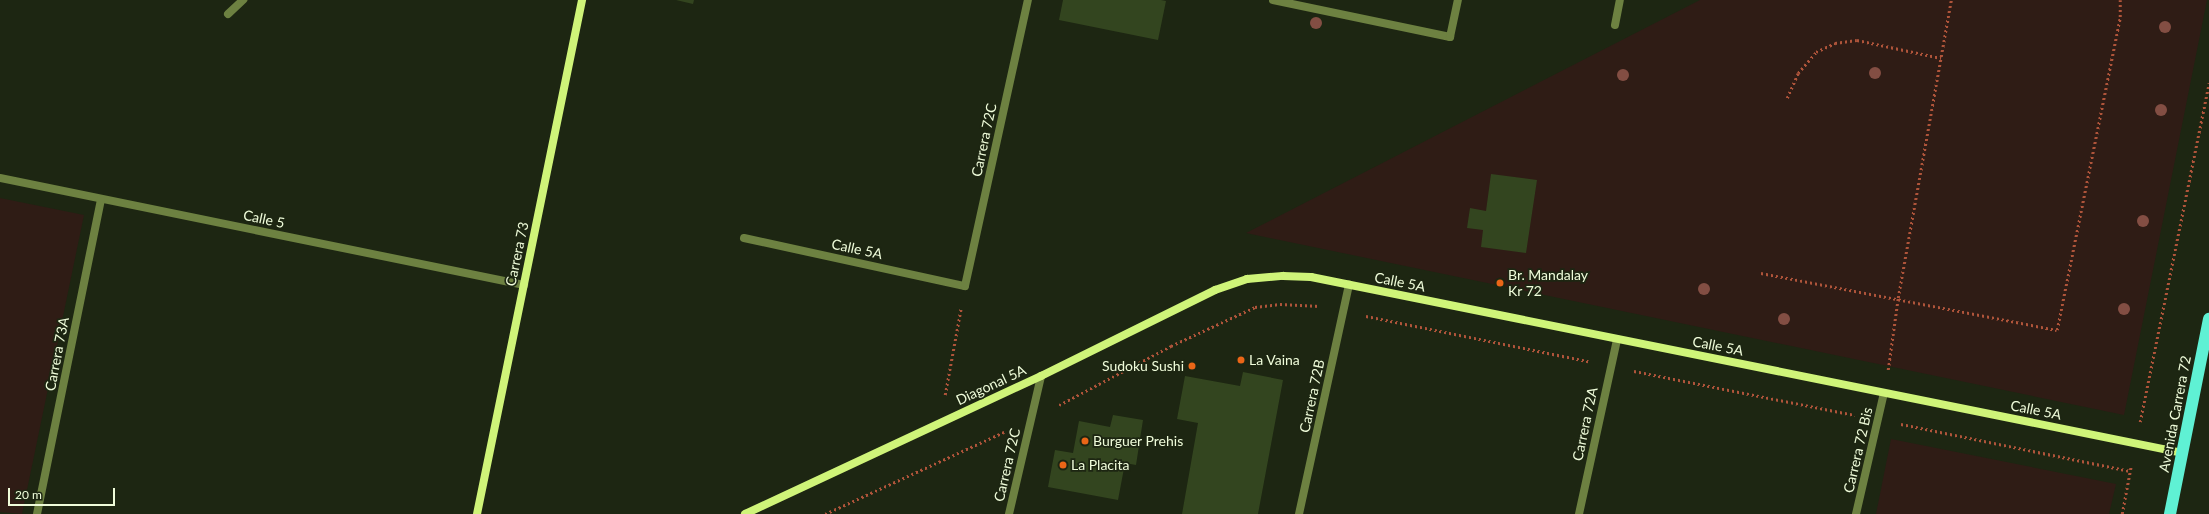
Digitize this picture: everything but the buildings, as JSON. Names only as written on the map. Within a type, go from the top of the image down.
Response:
[{"type":"highway","name":"Avenida Carrera 72","points":[[2170,514],[2209,319]]},
{"type":"street","points":[[228,14],[243,0]]},
{"type":"street","name":"Carrera 73","points":[[477,514],[582,0]]},
{"type":"street","name":"Carrera 72C","points":[[965,286],[1028,0]]},
{"type":"street","points":[[1273,0],[1450,37],[1458,0]]},
{"type":"street","points":[[1615,25],[1620,0]]},
{"type":"street","name":"Calle 5","points":[[0,178],[524,285]]},
{"type":"street","name":"Carrera 73A","points":[[37,514],[101,199]]},
{"type":"street","name":"Calle 5A","points":[[744,238],[965,286]]},
{"type":"street","name":"Calle 5A","points":[[1247,279],[1283,276],[1311,277],[1349,284],[2183,453]]},
{"type":"street","name":"Diagonal 5A","points":[[745,514],[1041,376],[1174,309],[1247,279]]},
{"type":"street","name":"Carrera 72B","points":[[1299,514],[1349,284]]},
{"type":"street","name":"Carrera 72A","points":[[1580,514],[1617,339]]},
{"type":"street","name":"Carrera 72C","points":[[1009,514],[1041,376]]},
{"type":"street","name":"Carrera 72 Bis","points":[[1856,514],[1884,393]]},
{"type":"path","points":[[1884,393],[1898,298],[1951,0]]},
{"type":"path","points":[[1761,273],[1898,298],[2057,330],[2120,17],[2120,0]]},
{"type":"path","points":[[1787,98],[1798,73],[1816,52],[1835,43],[1857,40],[1941,58]]},
{"type":"path","points":[[2122,514],[2209,83]]},
{"type":"path","points":[[941,423],[965,286]]},
{"type":"path","points":[[825,514],[1031,420],[1171,346],[1255,307],[1310,304],[2130,471]]},
{"type":"shaded area","points":[[1700,0],[2207,0],[2124,415],[1246,233]]},
{"type":"shaded area","points":[[0,198],[84,215],[22,514],[0,512]]},
{"type":"shaded area","points":[[1891,439],[2116,484],[2109,514],[1876,514]]},
{"type":"place","name":"Br. Mandalay Kr 72","points":[[1500,283]]},
{"type":"place","name":"La Vaina","points":[[1241,360]]},
{"type":"place","name":"Sudoku Sushi","points":[[1192,366]]},
{"type":"place","name":"Burguer Prehis","points":[[1085,441]]},
{"type":"place","name":"La Placita","points":[[1063,465]]}]
